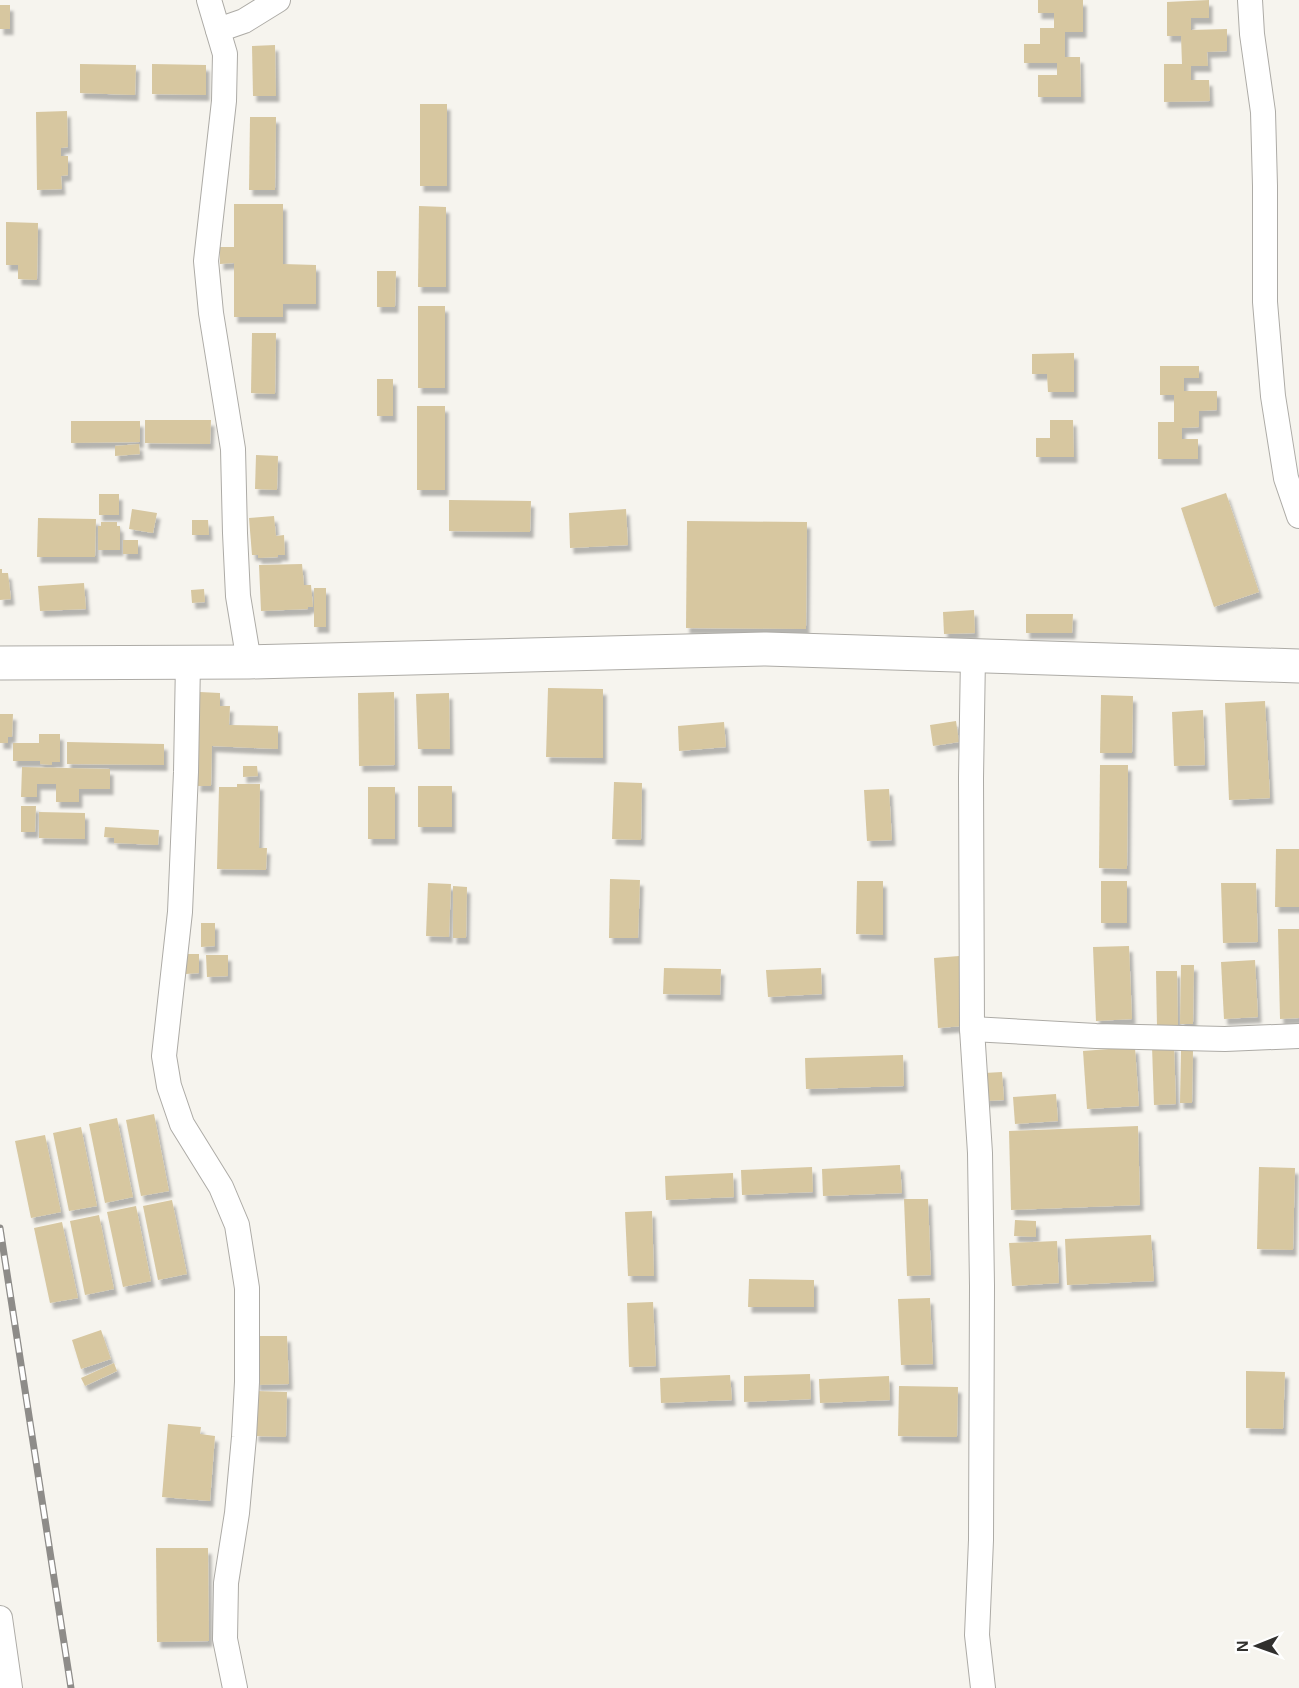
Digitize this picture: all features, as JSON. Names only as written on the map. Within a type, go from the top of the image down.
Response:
[{"type":"street","points":[[209,0],[225,54],[224,101],[206,261],[211,313],[233,449],[238,596],[249,662]]},
{"type":"street","points":[[218,30],[244,21],[278,0]]},
{"type":"street","points":[[1250,0],[1252,34],[1263,112],[1265,302],[1273,396],[1286,478],[1299,516]]},
{"type":"street","points":[[0,663],[249,662],[766,649],[1299,666]]},
{"type":"street","points":[[973,656],[972,1029],[980,1154],[982,1286],[981,1540],[977,1635],[983,1688]]},
{"type":"street","points":[[188,662],[180,912],[164,1056],[169,1086],[182,1124],[221,1187],[237,1225],[247,1288],[247,1382],[244,1437],[237,1513],[226,1583],[225,1639],[235,1688]]},
{"type":"street","points":[[972,1029],[1096,1036],[1213,1039],[1299,1036]]},
{"type":"street","points":[[0,1618],[10,1688]]},
{"type":"building","points":[[1038,0],[1083,0],[1083,32],[1065,32],[1065,57],[1080,57],[1081,97],[1038,97],[1038,75],[1057,75],[1057,63],[1024,63],[1024,44],[1040,44],[1040,28],[1054,28],[1054,13],[1038,13]]},
{"type":"building","points":[[1209,0],[1209,18],[1191,18],[1191,30],[1227,29],[1227,51],[1207,52],[1208,66],[1191,66],[1191,80],[1209,80],[1210,101],[1164,102],[1164,64],[1182,64],[1181,36],[1167,36],[1167,2]]},
{"type":"building","points":[[0,5],[10,5],[10,29],[0,29]]},
{"type":"building","points":[[275,45],[276,96],[253,96],[252,46]]},
{"type":"building","points":[[80,64],[136,65],[135,95],[80,93]]},
{"type":"building","points":[[152,64],[206,65],[206,95],[152,94]]},
{"type":"building","points":[[420,104],[447,104],[447,186],[420,186]]},
{"type":"building","points":[[67,111],[68,147],[61,148],[61,156],[68,156],[68,175],[61,176],[62,189],[37,190],[36,112]]},
{"type":"building","points":[[250,117],[276,117],[275,190],[249,190]]},
{"type":"building","points":[[234,204],[283,204],[283,264],[316,265],[316,304],[283,304],[283,317],[234,317],[234,263],[220,264],[220,247],[234,247]]},
{"type":"building","points":[[419,206],[446,207],[446,287],[418,287]]},
{"type":"building","points":[[6,222],[38,223],[37,280],[18,279],[18,265],[6,265]]},
{"type":"building","points":[[377,271],[396,271],[395,307],[377,307]]},
{"type":"building","points":[[418,306],[445,306],[445,388],[418,388]]},
{"type":"building","points":[[252,333],[276,333],[275,394],[251,393]]},
{"type":"building","points":[[1074,353],[1074,392],[1048,392],[1047,374],[1032,374],[1032,354]]},
{"type":"building","points":[[1160,366],[1199,366],[1199,378],[1184,378],[1184,391],[1217,391],[1217,410],[1199,411],[1199,427],[1182,428],[1182,439],[1198,439],[1198,459],[1158,459],[1158,422],[1174,422],[1174,395],[1160,395]]},
{"type":"building","points":[[377,379],[393,379],[393,416],[377,416]]},
{"type":"building","points":[[417,406],[445,406],[445,490],[417,490]]},
{"type":"building","points":[[145,420],[211,420],[210,444],[145,443]]},
{"type":"building","points":[[1050,420],[1073,420],[1074,457],[1036,457],[1036,438],[1050,438]]},
{"type":"building","points":[[71,421],[140,421],[140,442],[71,443]]},
{"type":"building","points":[[139,444],[140,454],[115,456],[115,446]]},
{"type":"building","points":[[256,455],[278,456],[277,490],[255,489]]},
{"type":"building","points":[[1226,493],[1259,592],[1214,607],[1181,508]]},
{"type":"building","points":[[99,494],[119,494],[119,515],[99,515]]},
{"type":"building","points":[[449,500],[531,501],[530,532],[449,531]]},
{"type":"building","points":[[132,509],[157,513],[153,533],[129,529]]},
{"type":"building","points":[[626,509],[628,545],[570,548],[569,513]]},
{"type":"building","points":[[274,516],[276,536],[284,535],[285,555],[258,558],[258,555],[252,555],[249,518]]},
{"type":"building","points":[[38,518],[96,519],[95,557],[37,557]]},
{"type":"building","points":[[192,520],[208,520],[209,535],[192,535]]},
{"type":"building","points":[[687,521],[807,522],[806,629],[686,628]]},
{"type":"building","points":[[101,522],[117,522],[117,526],[120,526],[120,550],[98,550],[98,526],[101,526]]},
{"type":"building","points":[[123,540],[138,540],[138,554],[123,554]]},
{"type":"building","points":[[302,564],[304,585],[311,585],[313,607],[261,611],[259,565]]},
{"type":"building","points":[[0,569],[2,573],[8,573],[11,599],[0,600]]},
{"type":"building","points":[[84,583],[86,609],[40,611],[38,586]]},
{"type":"building","points":[[314,588],[326,588],[326,627],[314,627]]},
{"type":"building","points":[[204,589],[205,602],[192,603],[191,590]]},
{"type":"building","points":[[974,610],[975,633],[944,634],[943,612]]},
{"type":"building","points":[[1026,614],[1073,614],[1072,633],[1026,633]]},
{"type":"building","points":[[548,688],[603,689],[603,758],[546,757]]},
{"type":"building","points":[[200,692],[220,693],[220,706],[230,706],[229,725],[278,726],[278,749],[212,746],[211,786],[197,786]]},
{"type":"building","points":[[394,692],[395,765],[359,766],[358,693]]},
{"type":"building","points":[[449,693],[450,749],[418,749],[416,694]]},
{"type":"building","points":[[1101,695],[1133,696],[1132,753],[1100,753]]},
{"type":"building","points":[[1265,701],[1270,798],[1229,800],[1225,703]]},
{"type":"building","points":[[1203,710],[1205,765],[1174,766],[1172,712]]},
{"type":"building","points":[[0,714],[13,714],[12,737],[8,737],[8,743],[0,743]]},
{"type":"building","points":[[956,721],[959,742],[933,746],[930,725]]},
{"type":"building","points":[[724,722],[726,747],[679,751],[678,726]]},
{"type":"building","points":[[39,734],[60,734],[60,762],[52,762],[52,765],[40,764],[40,761],[13,761],[13,743],[39,743]]},
{"type":"building","points":[[67,742],[164,744],[164,765],[67,764]]},
{"type":"building","points":[[1100,765],[1128,765],[1127,869],[1099,868]]},
{"type":"building","points":[[243,766],[257,766],[258,776],[243,777]]},
{"type":"building","points":[[22,767],[110,769],[110,789],[79,789],[79,802],[56,802],[56,784],[37,784],[37,797],[21,797]]},
{"type":"building","points":[[614,782],[642,783],[641,840],[612,839]]},
{"type":"building","points":[[237,784],[260,784],[259,848],[267,848],[266,870],[217,869],[219,787],[237,787]]},
{"type":"building","points":[[418,786],[452,786],[452,827],[418,827]]},
{"type":"building","points":[[368,787],[395,787],[395,839],[368,839]]},
{"type":"building","points":[[889,789],[892,840],[867,841],[864,790]]},
{"type":"building","points":[[21,806],[36,806],[35,832],[21,832]]},
{"type":"building","points":[[39,812],[85,813],[85,839],[39,838]]},
{"type":"building","points":[[105,827],[159,830],[158,845],[114,843],[114,838],[104,837]]},
{"type":"building","points":[[1276,849],[1299,849],[1299,907],[1275,907]]},
{"type":"building","points":[[610,879],[640,880],[638,938],[609,938]]},
{"type":"building","points":[[857,881],[883,881],[883,935],[856,934]]},
{"type":"building","points":[[1101,881],[1127,881],[1127,923],[1101,923]]},
{"type":"building","points":[[428,883],[451,884],[449,937],[426,936]]},
{"type":"building","points":[[1221,883],[1256,883],[1258,942],[1223,943]]},
{"type":"building","points":[[453,886],[467,887],[466,938],[453,938]]},
{"type":"building","points":[[201,923],[215,923],[215,946],[201,947]]},
{"type":"building","points":[[1278,929],[1299,929],[1299,1018],[1280,1019]]},
{"type":"building","points":[[1129,946],[1132,1019],[1096,1021],[1093,947]]},
{"type":"building","points":[[186,954],[199,954],[199,973],[186,974]]},
{"type":"building","points":[[206,955],[228,955],[228,976],[207,977]]},
{"type":"building","points":[[959,956],[964,1026],[938,1028],[934,958]]},
{"type":"building","points":[[1255,960],[1258,1017],[1224,1019],[1221,962]]},
{"type":"building","points":[[1181,965],[1194,965],[1193,1024],[1180,1024]]},
{"type":"building","points":[[664,968],[721,969],[720,995],[663,994]]},
{"type":"building","points":[[821,968],[822,994],[768,997],[766,970]]},
{"type":"building","points":[[1156,971],[1177,971],[1178,1026],[1157,1026]]},
{"type":"building","points":[[1174,1045],[1176,1104],[1154,1105],[1152,1046]]},
{"type":"building","points":[[1135,1047],[1139,1106],[1087,1109],[1083,1051]]},
{"type":"building","points":[[1181,1051],[1193,1051],[1192,1103],[1180,1103]]},
{"type":"building","points":[[903,1055],[904,1086],[806,1089],[805,1058]]},
{"type":"building","points":[[1002,1072],[1004,1100],[985,1101],[984,1073]]},
{"type":"building","points":[[1056,1094],[1058,1121],[1015,1124],[1013,1097]]},
{"type":"building","points":[[154,1114],[169,1191],[141,1196],[126,1120]]},
{"type":"building","points":[[117,1118],[133,1197],[105,1203],[89,1124]]},
{"type":"building","points":[[1138,1126],[1140,1205],[1011,1210],[1009,1131]]},
{"type":"building","points":[[81,1127],[97,1206],[69,1211],[53,1133]]},
{"type":"building","points":[[45,1135],[61,1212],[31,1218],[15,1141]]},
{"type":"building","points":[[900,1165],[902,1193],[823,1196],[822,1169]]},
{"type":"building","points":[[812,1167],[813,1192],[742,1195],[741,1170]]},
{"type":"building","points":[[1259,1167],[1295,1168],[1293,1250],[1257,1249]]},
{"type":"building","points":[[733,1173],[734,1197],[666,1200],[665,1176]]},
{"type":"building","points":[[904,1199],[928,1199],[931,1275],[907,1276]]},
{"type":"building","points":[[172,1200],[187,1274],[158,1280],[143,1206]]},
{"type":"building","points":[[136,1206],[151,1281],[123,1287],[107,1212]]},
{"type":"building","points":[[652,1211],[654,1276],[628,1276],[625,1212]]},
{"type":"building","points":[[99,1215],[114,1289],[85,1295],[70,1221]]},
{"type":"building","points":[[1015,1220],[1036,1221],[1036,1237],[1014,1236]]},
{"type":"building","points":[[62,1222],[78,1298],[50,1303],[34,1228]]},
{"type":"building","points":[[1151,1235],[1154,1281],[1067,1285],[1065,1239]]},
{"type":"building","points":[[1057,1241],[1059,1283],[1012,1286],[1009,1243]]},
{"type":"building","points":[[749,1279],[814,1280],[814,1307],[748,1307]]},
{"type":"building","points":[[930,1298],[933,1364],[901,1365],[898,1299]]},
{"type":"building","points":[[653,1302],[656,1366],[629,1367],[627,1303]]},
{"type":"building","points":[[101,1330],[111,1359],[81,1369],[72,1340]]},
{"type":"building","points":[[255,1336],[287,1336],[289,1384],[256,1385]]},
{"type":"building","points":[[114,1363],[117,1371],[85,1386],[81,1378]]},
{"type":"building","points":[[1246,1371],[1285,1372],[1283,1429],[1246,1428]]},
{"type":"building","points":[[810,1374],[811,1399],[744,1402],[744,1376]]},
{"type":"building","points":[[730,1375],[732,1400],[661,1403],[660,1378]]},
{"type":"building","points":[[889,1376],[890,1400],[820,1403],[819,1379]]},
{"type":"building","points":[[899,1386],[958,1387],[957,1437],[898,1436]]},
{"type":"building","points":[[256,1391],[287,1392],[286,1437],[255,1436]]},
{"type":"building","points":[[168,1424],[201,1427],[200,1434],[215,1436],[210,1501],[162,1497]]},
{"type":"building","points":[[156,1548],[208,1548],[209,1641],[157,1642]]},
{"type":"railway","points":[[0,1228],[71,1688]]}]
